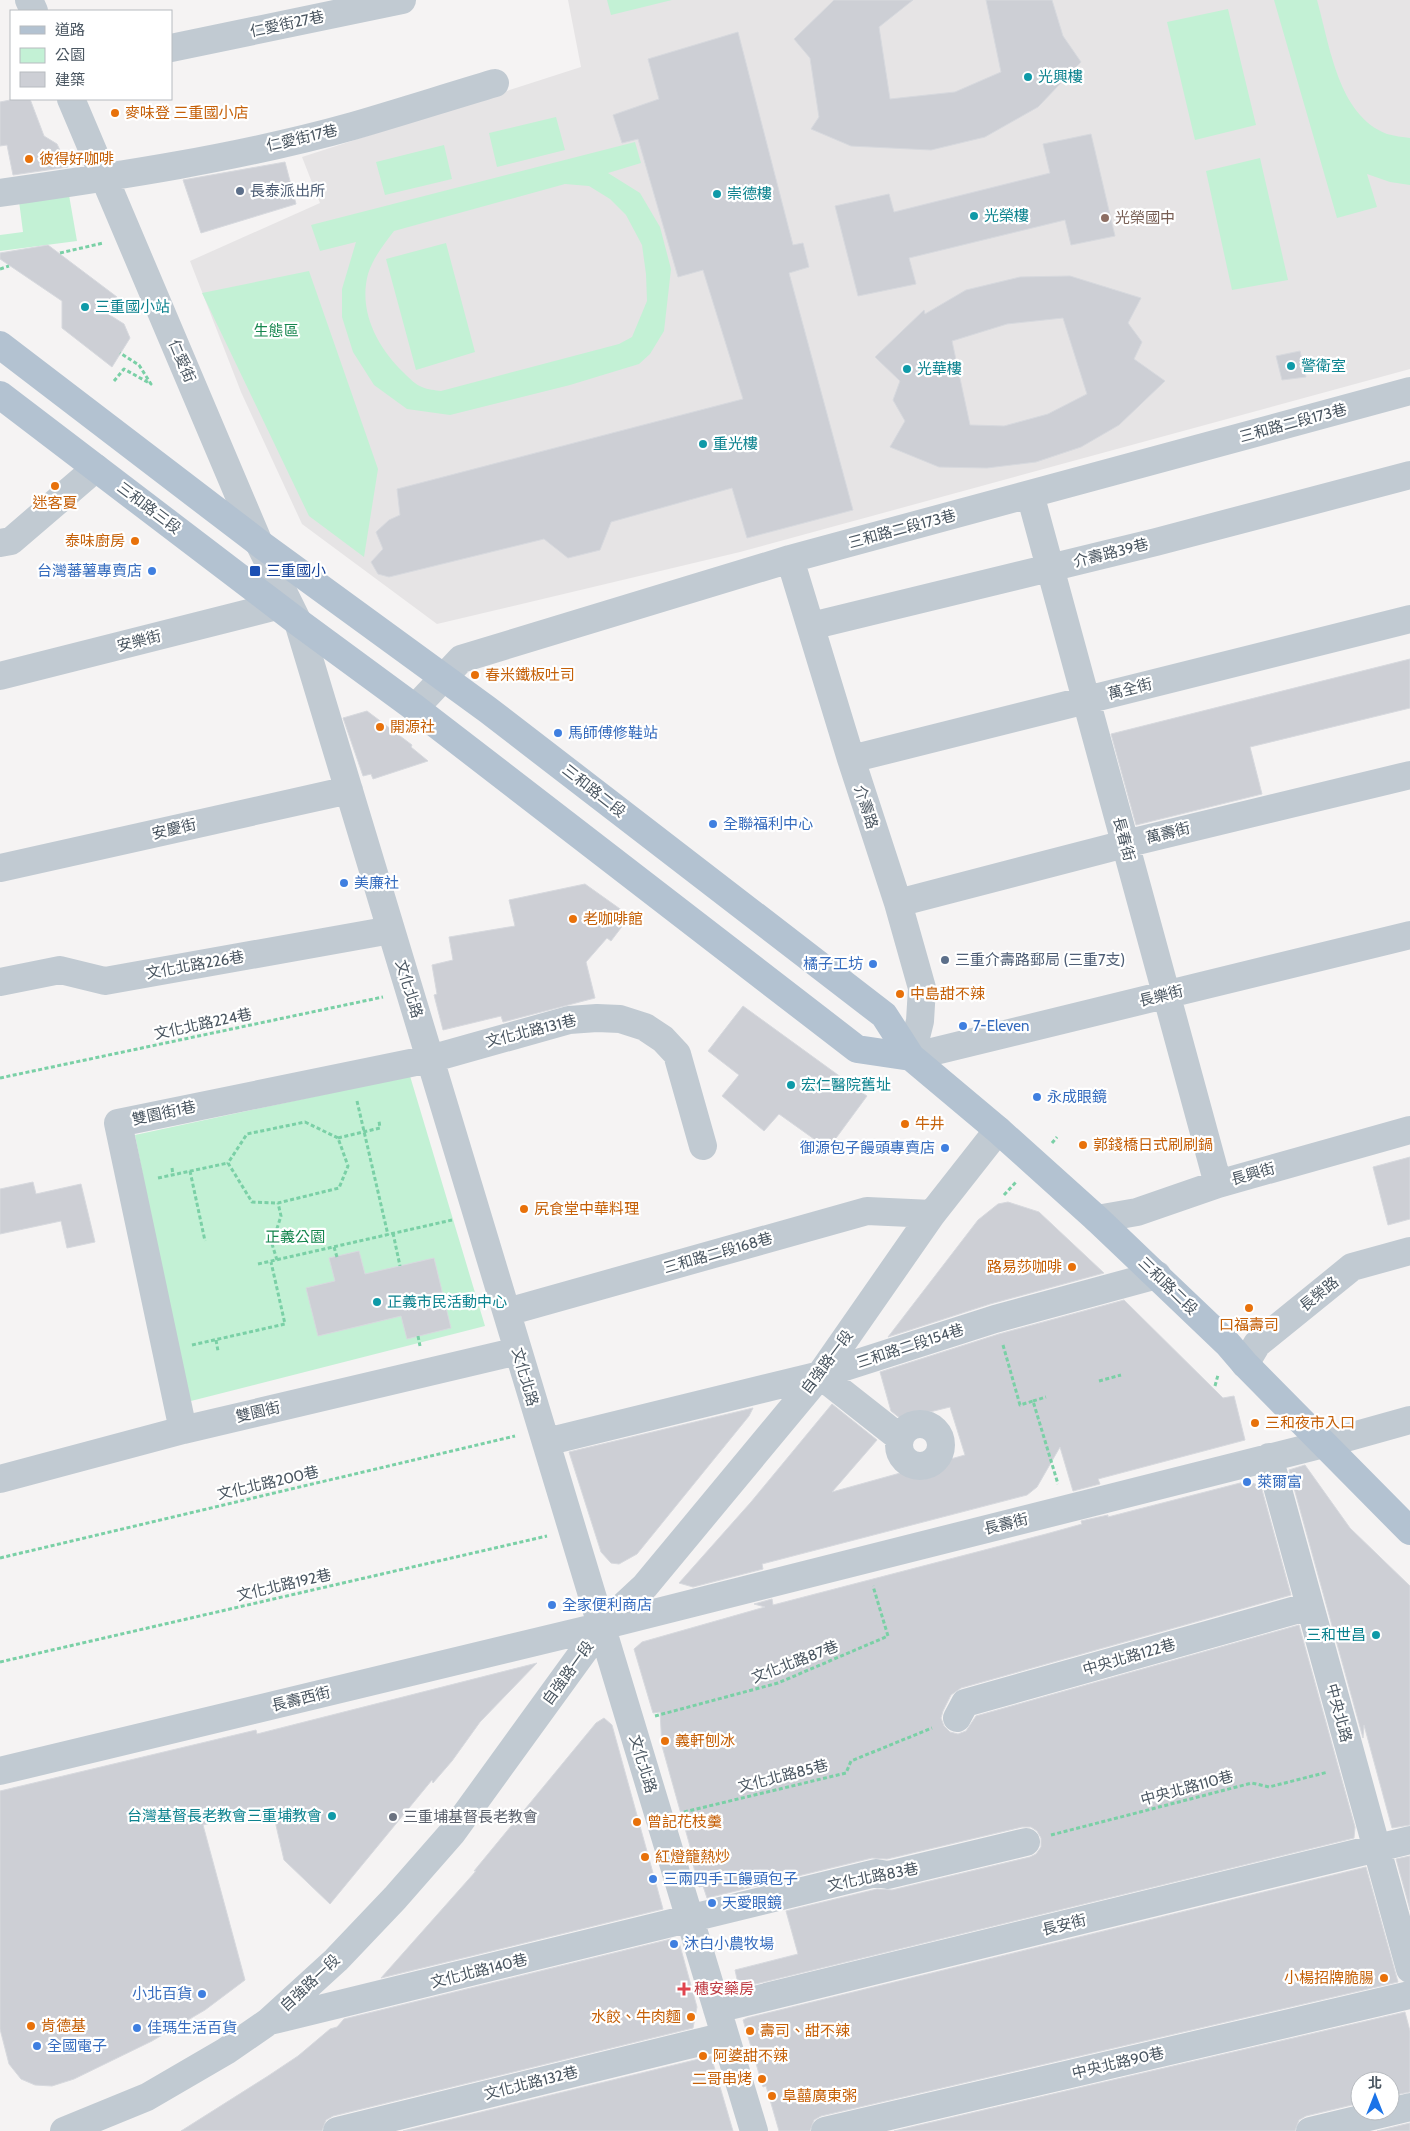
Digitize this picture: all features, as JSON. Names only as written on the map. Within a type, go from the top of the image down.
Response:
[{"type":"main road","points":[[0,345],[259,543]]},
{"type":"main road","name":"三和路三段","points":[[0,394],[288,614]]},
{"type":"main road","name":"三和路二段","points":[[259,543],[488,710],[884,1015],[912,1057],[998,1130],[1157,1275],[1227,1343],[1245,1364],[1410,1531]]},
{"type":"main road","points":[[288,614],[415,708],[857,1049],[912,1057]]},
{"type":"street","name":"仁愛街27巷","points":[[172,48],[402,0]]},
{"type":"street","name":"仁愛街17巷","points":[[0,193],[106,178],[266,146],[352,126],[495,83]]},
{"type":"street","name":"仁愛街","points":[[71,100],[106,178],[288,614]]},
{"type":"street","name":"三和路二段173巷","points":[[415,708],[461,659],[790,559],[1410,392]]},
{"type":"street","points":[[0,543],[11,541],[96,468]]},
{"type":"street","name":"介壽路39巷","points":[[811,626],[1165,540],[1410,475]]},
{"type":"street","name":"長春街","points":[[1030,494],[1218,1184]]},
{"type":"street","name":"介壽路","points":[[790,559],[850,759],[898,903],[922,988],[920,1021],[912,1057]]},
{"type":"street","name":"安樂街","points":[[0,676],[288,614]]},
{"type":"street","name":"文化北路","points":[[288,614],[349,790],[754,2131]]},
{"type":"street","name":"萬全街","points":[[850,759],[1410,619]]},
{"type":"street","name":"萬壽街","points":[[898,903],[1125,844],[1410,775]]},
{"type":"street","name":"安慶街","points":[[0,868],[349,790]]},
{"type":"street","name":"文化北路226巷","points":[[0,982],[60,970],[105,981],[391,930]]},
{"type":"street","name":"長樂街","points":[[912,1057],[1410,935]]},
{"type":"street","name":"文化北路131巷","points":[[430,1059],[569,1020],[620,1019],[644,1027],[663,1039],[678,1054],[704,1146]]},
{"type":"street","name":"雙園街1巷","points":[[183,1430],[118,1123],[430,1059]]},
{"type":"street","name":"自強路一段","points":[[64,2131],[147,2096],[226,2052],[268,2022],[342,1953],[396,1898],[445,1840],[602,1626],[645,1586],[820,1375],[932,1214],[998,1130]]},
{"type":"street","name":"長興街","points":[[1097,1219],[1136,1212],[1218,1184],[1410,1130]]},
{"type":"street","name":"三和路二段168巷","points":[[507,1312],[867,1211],[932,1214]]},
{"type":"street","name":"長榮路","points":[[1245,1364],[1257,1344],[1352,1267],[1410,1251]]},
{"type":"street","name":"三和路二段154巷","points":[[544,1436],[820,1375],[995,1319],[1157,1275]]},
{"type":"street","name":"雙園街","points":[[0,1479],[183,1430],[518,1351]]},
{"type":"street","points":[[820,1375],[900,1438]]},
{"type":"street","name":"長壽街","points":[[602,1626],[1324,1444],[1410,1420]]},
{"type":"street","name":"中央北路","points":[[1268,1457],[1410,1969]]},
{"type":"street","name":"中央北路122巷","points":[[957,1718],[966,1703],[1310,1606]]},
{"type":"street","name":"長壽西街","points":[[0,1771],[602,1626]]},
{"type":"street","name":"長安街","points":[[717,2009],[1410,1840]]},
{"type":"street","name":"文化北路83巷","points":[[690,1920],[876,1873],[888,1875],[1026,1842]]},
{"type":"street","name":"文化北路140巷","points":[[268,2022],[690,1920]]},
{"type":"street","name":"中央北路90巷","points":[[825,2131],[1410,1995]]},
{"type":"street","name":"文化北路132巷","points":[[338,2131],[725,2036]]},
{"type":"street","points":[[1310,2131],[1410,2107]]},
{"type":"path","points":[[60,254],[104,243]]},
{"type":"path","points":[[0,269],[9,266]]},
{"type":"path","points":[[114,381],[124,369],[150,384],[139,365],[120,353]]},
{"type":"path","name":"文化北路224巷","points":[[0,1078],[410,992]]},
{"type":"path","points":[[351,1075],[388,1235]]},
{"type":"path","points":[[131,1184],[228,1163],[247,1134],[305,1122],[338,1138],[380,1128],[379,1122]]},
{"type":"path","points":[[228,1163],[252,1202],[278,1203],[339,1188],[348,1166],[338,1138]]},
{"type":"path","points":[[172,1168],[173,1175]]},
{"type":"path","points":[[190,1171],[205,1241]]},
{"type":"path","points":[[277,1260],[272,1244],[280,1216],[278,1203]]},
{"type":"path","points":[[258,1264],[477,1214]]},
{"type":"path","points":[[393,1233],[400,1266]]},
{"type":"path","points":[[334,1247],[337,1257]]},
{"type":"path","points":[[166,1351],[285,1324],[271,1262]]},
{"type":"path","points":[[995,1319],[1020,1405],[1046,1397]]},
{"type":"path","points":[[216,1340],[218,1351]]},
{"type":"path","points":[[1099,1381],[1121,1375]]},
{"type":"path","points":[[1033,1401],[1065,1509]]},
{"type":"path","name":"文化北路200巷","points":[[0,1558],[544,1436]]},
{"type":"path","name":"文化北路192巷","points":[[0,1662],[573,1530]]},
{"type":"path","name":"文化北路87巷","points":[[631,1723],[778,1684],[888,1636],[866,1560]]},
{"type":"path","name":"文化北路85巷","points":[[660,1818],[846,1773],[850,1761],[957,1718]]},
{"type":"path","name":"中央北路110巷","points":[[1026,1842],[1252,1782],[1269,1787],[1354,1765]]},
{"type":"shaded area","points":[[568,0],[1410,0],[1410,369],[740,552],[437,624],[302,524],[241,392],[190,261],[320,203],[302,157],[581,67]]},
{"type":"green space","points":[[607,0],[672,0],[611,15]]},
{"type":"green space","points":[[1274,0],[1317,0],[1332,58],[1347,95],[1357,112],[1370,125],[1387,134],[1410,138],[1410,185],[1390,182],[1367,174],[1377,207],[1337,218]]},
{"type":"green space","points":[[1228,9],[1256,125],[1195,140],[1167,22]]},
{"type":"green space","points":[[556,117],[565,150],[497,167],[489,133]]},
{"type":"green space","points":[[635,142],[641,163],[608,173],[640,193],[660,227],[671,269],[664,331],[650,354],[639,364],[570,385],[450,415],[407,409],[374,385],[353,352],[342,317],[342,289],[356,242],[320,251],[311,225]],"holes":[[[565,184],[589,186],[610,199],[626,215],[642,245],[647,301],[632,337],[619,344],[441,391],[424,388],[408,377],[379,341],[372,328],[366,302],[366,288],[370,268],[379,251],[394,231]]]},
{"type":"green space","points":[[444,145],[452,179],[385,195],[376,162]]},
{"type":"green space","points":[[1260,158],[1288,280],[1232,290],[1206,171]]},
{"type":"green space","points":[[69,195],[77,241],[0,251],[0,235],[23,232],[19,201]]},
{"type":"green space","points":[[446,243],[475,352],[416,370],[386,259]]},
{"type":"green space","name":"生態區","points":[[309,271],[378,469],[364,557],[309,516],[202,293]]},
{"type":"green space","name":"正義公園","points":[[410,1076],[485,1326],[187,1402],[135,1135]]},
{"type":"building","name":"光興樓","points":[[834,0],[913,0],[879,27],[890,99],[955,92],[1001,72],[986,0],[1052,0],[1063,36],[1081,62],[1038,107],[985,137],[931,150],[851,146],[811,129],[819,117],[810,58],[794,39]]},
{"type":"building","name":"重光樓","points":[[738,32],[793,245],[803,243],[809,267],[789,273],[853,510],[747,538],[732,488],[611,522],[600,550],[568,558],[544,539],[389,577],[378,574],[371,562],[383,549],[376,532],[389,520],[400,515],[397,489],[743,399],[703,270],[678,277],[638,139],[622,143],[613,115],[659,99],[648,59]]},
{"type":"building","points":[[30,100],[44,136],[57,144],[68,167],[13,175],[7,145],[0,146],[0,102]]},
{"type":"building","name":"光榮樓","points":[[1091,134],[1115,236],[1071,245],[1065,220],[909,258],[916,284],[858,296],[835,206],[889,194],[894,212],[1050,173],[1043,144]]},
{"type":"building","name":"長泰派出所","points":[[285,162],[296,204],[201,233],[183,180]]},
{"type":"building","name":"三重國小站","points":[[48,245],[117,297],[105,312],[124,324],[130,338],[112,367],[62,328],[62,301],[0,259],[0,253]]},
{"type":"building","name":"光華樓","points":[[1070,276],[1141,298],[1128,323],[1142,342],[1134,359],[1165,381],[1119,425],[1081,447],[1036,462],[987,468],[939,467],[890,447],[905,421],[893,400],[900,381],[875,357],[924,310],[925,314],[966,290],[1020,277]],"holes":[[[1063,318],[1087,394],[1048,414],[1004,426],[970,425],[952,341],[1007,324]]]},
{"type":"building","name":"警衛室","points":[[1300,351],[1306,377],[1282,380],[1276,356]]},
{"type":"building","points":[[1410,659],[1410,708],[1250,747],[1262,794],[1136,825],[1111,734]]},
{"type":"building","points":[[367,711],[412,745],[411,747],[428,761],[373,779],[371,774],[363,776],[343,718]]},
{"type":"building","points":[[585,884],[630,916],[611,941],[607,938],[586,962],[595,998],[503,1022],[501,1016],[443,1030],[434,995],[437,994],[432,965],[453,960],[449,937],[515,926],[509,900]]},
{"type":"building","name":"宏仁醫院舊址","points":[[743,1006],[867,1096],[828,1149],[779,1114],[764,1131],[722,1096],[739,1075],[708,1051]]},
{"type":"building","points":[[1410,1157],[1410,1219],[1388,1225],[1373,1167]]},
{"type":"building","points":[[33,1182],[36,1194],[81,1184],[95,1242],[67,1248],[61,1221],[0,1234],[0,1189]]},
{"type":"building","points":[[1008,1202],[1039,1212],[1104,1273],[990,1304],[888,1337],[978,1220],[998,1204]]},
{"type":"building","name":"正義市民活動中心","points":[[359,1251],[365,1274],[434,1258],[451,1328],[407,1339],[401,1316],[318,1336],[306,1288],[335,1281],[329,1258]]},
{"type":"building","points":[[1124,1300],[1223,1398],[1234,1396],[1245,1440],[1098,1479],[1100,1484],[1073,1491],[1060,1447],[1037,1487],[1027,1495],[762,1564],[763,1569],[693,1587],[679,1583],[751,1502],[832,1404],[877,1440],[832,1492],[965,1455],[950,1407],[901,1419],[891,1411],[880,1372],[999,1334]]},
{"type":"building","points":[[753,1408],[749,1416],[637,1554],[619,1564],[611,1563],[601,1552],[569,1452]]},
{"type":"building","points":[[1305,1465],[1350,1528],[1410,1586],[1410,1825],[1392,1828],[1364,1725],[1363,1738],[1289,1470]]},
{"type":"building","points":[[1244,1482],[1261,1486],[1291,1595],[961,1688],[951,1695],[941,1718],[944,1726],[950,1732],[958,1734],[966,1731],[976,1716],[1299,1625],[1355,1827],[1354,1838],[739,1988],[735,1970],[798,1954],[786,1911],[877,1889],[892,1890],[1030,1857],[1036,1854],[1041,1847],[1041,1838],[1037,1831],[1031,1827],[1022,1827],[887,1859],[872,1858],[707,1898],[703,1886],[699,1887],[691,1857],[693,1857],[662,1746],[660,1712],[653,1713],[634,1649],[642,1642],[765,1607],[754,1604],[772,1599],[773,1605],[1046,1534],[1082,1524],[1081,1521],[1108,1515],[1108,1517]]},
{"type":"building","points":[[537,1663],[480,1722],[452,1761],[433,1783],[432,1780],[330,1904],[284,1860],[275,1821],[263,1824],[260,1811],[203,1825],[245,1980],[205,2010],[152,2041],[74,2079],[52,2086],[35,2085],[21,2079],[9,2064],[0,2029],[0,1791],[256,1730],[257,1734]]},
{"type":"building","points":[[604,1718],[612,1725],[663,1909],[381,1978],[476,1871],[474,1871],[596,1723]]},
{"type":"building","points":[[1410,1856],[1410,1910],[1396,1859]]},
{"type":"building","points":[[1366,1867],[1398,1982],[821,2116],[814,2120],[810,2131],[779,2131],[766,2086],[763,2087],[743,2020],[747,2018]]},
{"type":"building","points":[[671,1939],[673,1944],[679,1942],[697,2007],[693,2028],[333,2116],[326,2120],[322,2131],[181,2131],[298,2056],[330,2029],[337,2027],[344,2019]]},
{"type":"building","points":[[1405,2012],[1410,2031],[1410,2092],[1400,2094],[1400,2071],[1350,2071],[1350,2105],[1306,2116],[1299,2120],[1295,2131],[894,2131]]},
{"type":"building","points":[[711,2056],[733,2131],[403,2131]]},
{"type":"building","points":[[1410,2123],[1410,2131],[1377,2131]]},
{"type":"place","name":"光興樓","points":[[1028,77]]},
{"type":"place","name":"麥味登 三重國小店","points":[[115,113]]},
{"type":"place","name":"彼得好咖啡","points":[[29,159]]},
{"type":"place","name":"長泰派出所","points":[[240,191]]},
{"type":"place","name":"崇德樓","points":[[717,194]]},
{"type":"place","name":"光榮樓","points":[[974,216]]},
{"type":"place","name":"光榮國中","points":[[1105,218]]},
{"type":"place","name":"三重國小站","points":[[85,307]]},
{"type":"place","name":"警衛室","points":[[1291,366]]},
{"type":"place","name":"光華樓","points":[[907,369]]},
{"type":"place","name":"重光樓","points":[[703,444]]},
{"type":"place","name":"迷客夏","points":[[55,486]]},
{"type":"place","name":"泰味廚房","points":[[135,541]]},
{"type":"place","name":"台灣蕃薯專賣店","points":[[152,571]]},
{"type":"place","name":"三重國小","points":[[255,571]]},
{"type":"place","name":"春米鐵板吐司","points":[[475,675]]},
{"type":"place","name":"開源社","points":[[380,727]]},
{"type":"place","name":"馬師傅修鞋站","points":[[558,733]]},
{"type":"place","name":"全聯福利中心","points":[[713,824]]},
{"type":"place","name":"美廉社","points":[[344,883]]},
{"type":"place","name":"老咖啡館","points":[[573,919]]},
{"type":"place","name":"三重介壽路郵局 (三重7支)","points":[[945,960]]},
{"type":"place","name":"橘子工坊","points":[[873,964]]},
{"type":"place","name":"中島甜不辣","points":[[900,994]]},
{"type":"place","name":"7-Eleven","points":[[963,1026]]},
{"type":"place","name":"宏仁醫院舊址","points":[[791,1085]]},
{"type":"place","name":"永成眼鏡","points":[[1037,1097]]},
{"type":"place","name":"牛井","points":[[905,1124]]},
{"type":"place","name":"郭錢橋日式刷刷鍋","points":[[1083,1145]]},
{"type":"place","name":"御源包子饅頭專賣店","points":[[945,1148]]},
{"type":"place","name":"尻食堂中華料理","points":[[524,1209]]},
{"type":"place","name":"路易莎咖啡","points":[[1072,1267]]},
{"type":"place","name":"正義市民活動中心","points":[[377,1302]]},
{"type":"place","name":"口福壽司","points":[[1249,1308]]},
{"type":"place","name":"三和夜市入口","points":[[1255,1423]]},
{"type":"place","name":"萊爾富","points":[[1247,1482]]},
{"type":"place","name":"全家便利商店","points":[[552,1605]]},
{"type":"place","name":"三和世昌","points":[[1376,1635]]},
{"type":"place","name":"義軒刨冰","points":[[665,1741]]},
{"type":"place","name":"台灣基督長老教會三重埔教會","points":[[332,1816]]},
{"type":"place","name":"三重埔基督長老教會","points":[[393,1817]]},
{"type":"place","name":"曾記花枝羹","points":[[637,1822]]},
{"type":"place","name":"紅燈籠熱炒","points":[[645,1857]]},
{"type":"place","name":"三兩四手工饅頭包子","points":[[653,1879]]},
{"type":"place","name":"天愛眼鏡","points":[[712,1903]]},
{"type":"place","name":"沐白小農牧場","points":[[674,1944]]},
{"type":"place","name":"小楊招牌脆腸","points":[[1384,1978]]},
{"type":"place","name":"穗安藥房","points":[[684,1989]]},
{"type":"place","name":"小北百貨","points":[[202,1994]]},
{"type":"place","name":"水餃、牛肉麵","points":[[691,2017]]},
{"type":"place","name":"肯德基","points":[[31,2026]]},
{"type":"place","name":"佳瑪生活百貨","points":[[137,2028]]},
{"type":"place","name":"壽司、甜不辣","points":[[750,2031]]},
{"type":"place","name":"全國電子","points":[[37,2046]]},
{"type":"place","name":"阿婆甜不辣","points":[[703,2056]]},
{"type":"place","name":"二哥串烤","points":[[762,2079]]},
{"type":"place","name":"阜囍廣東粥","points":[[772,2096]]}]
